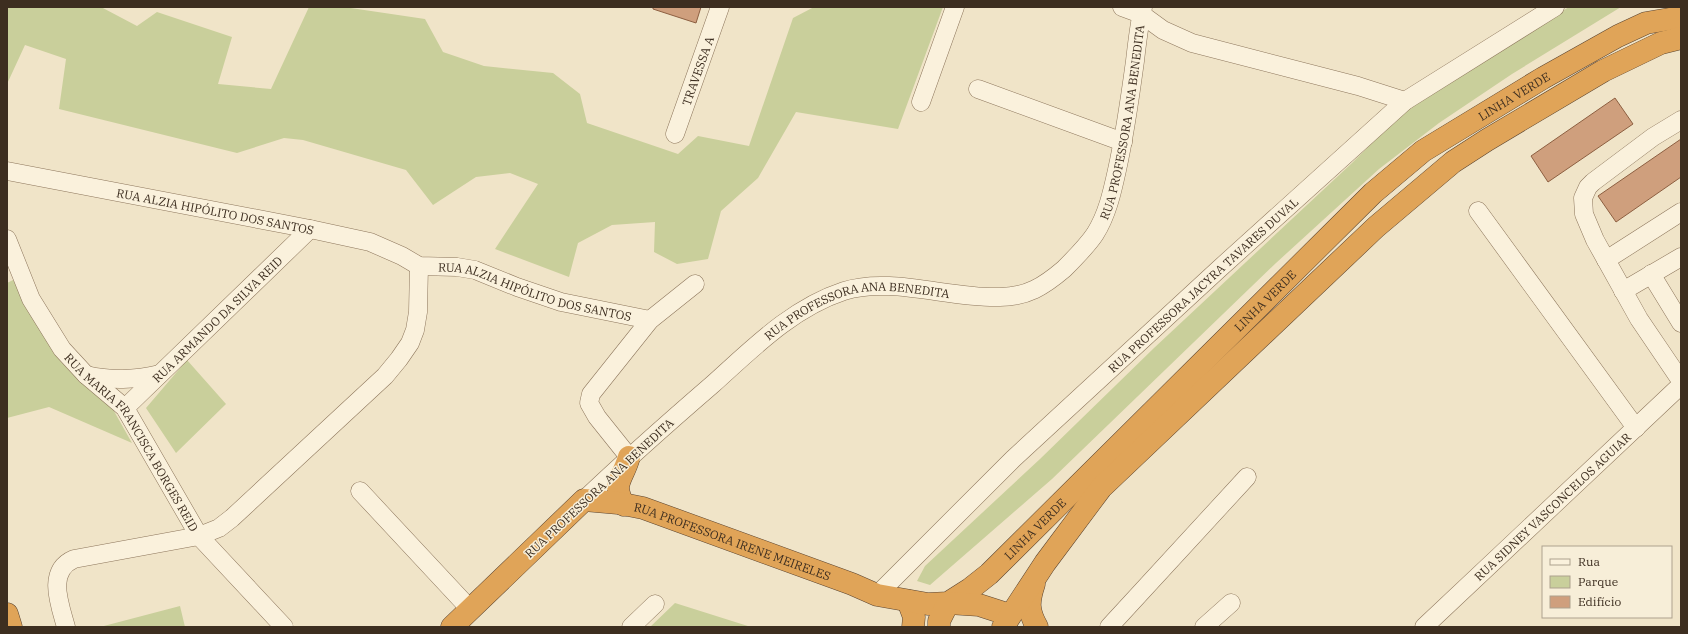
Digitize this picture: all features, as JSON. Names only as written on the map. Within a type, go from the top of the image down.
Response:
[{"type":"highway","name":"LINHA VERDE","points":[[877,595],[928,604],[948,603],[970,589],[989,574],[1373,193],[1396,172],[1424,151],[1543,78],[1618,36],[1646,23],[1681,17]]},
{"type":"highway","name":"LINHA VERDE","points":[[1007,621],[1045,563],[1101,488],[1376,227],[1454,162],[1603,71],[1661,43],[1681,38]]},
{"type":"highway","points":[[624,505],[617,487],[629,457]]},
{"type":"highway","name":"RUA PROFESSORA IRENE MEIRELES","points":[[584,500],[643,508],[852,584],[877,595]]},
{"type":"highway","name":"RUA PROFESSORA ANA BENEDITA","points":[[452,627],[584,500]]},
{"type":"highway","points":[[1037,627],[1030,615],[1031,598],[1033,586],[1045,563]]},
{"type":"highway","points":[[908,601],[914,617],[913,627]]},
{"type":"highway","points":[[939,627],[939,621],[948,603],[979,605],[1007,621]]},
{"type":"highway","points":[[7,614],[11,627]]},
{"type":"street","name":"TRAVESSA A","points":[[674,134],[720,7]]},
{"type":"street","points":[[921,102],[955,7]]},
{"type":"street","points":[[1122,7],[1142,10],[1163,30],[1192,43],[1358,86],[1405,101]]},
{"type":"street","name":"RUA PROFESSORA JACYRA TAVARES DUVAL","points":[[877,595],[1014,459],[1219,269],[1405,101],[1555,7]]},
{"type":"street","name":"RUA PROFESSORA ANA BENEDITA","points":[[584,500],[629,457],[784,322],[820,301],[845,291],[868,286],[902,288],[963,296],[1001,298],[1024,294],[1046,284],[1069,264],[1094,236],[1111,199],[1124,142],[1142,10]]},
{"type":"street","points":[[978,89],[1124,142]]},
{"type":"street","points":[[1681,120],[1653,137],[1588,187],[1583,198],[1584,214],[1606,260],[1638,319],[1681,381]]},
{"type":"street","name":"RUA ALZIA HIPÓLITO DOS SANTOS","points":[[7,171],[310,229],[370,242],[402,256],[419,266],[457,266],[475,270],[517,288],[561,302],[650,320]]},
{"type":"street","points":[[1478,211],[1636,428]]},
{"type":"street","points":[[1606,260],[1681,212]]},
{"type":"street","name":"RUA ARMANDO DA SILVA REID","points":[[125,408],[310,229]]},
{"type":"street","name":"RUA MARIA FRANCISCA BORGES REID","points":[[7,238],[31,299],[46,326],[62,350],[86,375],[125,408],[199,536],[284,627]]},
{"type":"street","points":[[1623,291],[1681,258]]},
{"type":"street","name":"RUA ALZIA HIPÓLITO DOS SANTOS","points":[[66,627],[59,603],[57,576],[60,568],[67,562],[74,559],[199,536],[219,528],[244,508],[385,376],[410,343],[415,330],[418,312],[419,266]]},
{"type":"street","points":[[1651,274],[1681,323]]},
{"type":"street","points":[[629,457],[589,403],[591,394],[650,320],[695,284]]},
{"type":"street","points":[[86,375],[102,379],[128,380],[161,374]]},
{"type":"street","name":"RUA SIDNEY VASCONCELOS AGUIAR","points":[[1424,627],[1681,386]]},
{"type":"street","points":[[1109,627],[1247,478]]},
{"type":"street","points":[[360,491],[470,609]]},
{"type":"street","points":[[1204,627],[1231,603]]},
{"type":"street","points":[[631,627],[655,604]]},
{"type":"green space","points":[[7,7],[101,7],[137,26],[157,12],[232,37],[218,84],[271,89],[309,7],[344,7],[425,19],[443,52],[484,66],[553,73],[580,94],[587,123],[678,154],[698,136],[749,146],[793,18],[814,7],[943,7],[898,129],[796,112],[758,178],[721,211],[708,259],[677,264],[654,252],[655,222],[612,225],[578,243],[569,277],[495,249],[538,184],[510,173],[476,177],[433,205],[406,170],[303,140],[284,138],[237,153],[59,109],[66,59],[25,45],[7,84]]},
{"type":"green space","points":[[1569,7],[1621,7],[1512,74],[1439,123],[1379,169],[1276,263],[1052,479],[930,585],[917,581],[925,566],[1040,459],[1154,348],[1352,163],[1414,101]]},
{"type":"green space","points":[[13,280],[62,363],[110,404],[132,443],[49,407],[7,418],[7,283]]},
{"type":"green space","points":[[187,360],[226,404],[176,453],[146,408]]},
{"type":"green space","points":[[675,603],[751,627],[650,627]]},
{"type":"green space","points":[[180,606],[185,627],[100,627]]},
{"type":"building","points":[[653,7],[701,7],[696,23],[653,9]]},
{"type":"building","points":[[1615,98],[1633,124],[1548,182],[1531,156]]},
{"type":"building","points":[[1681,139],[1681,177],[1616,222],[1598,196]]}]
